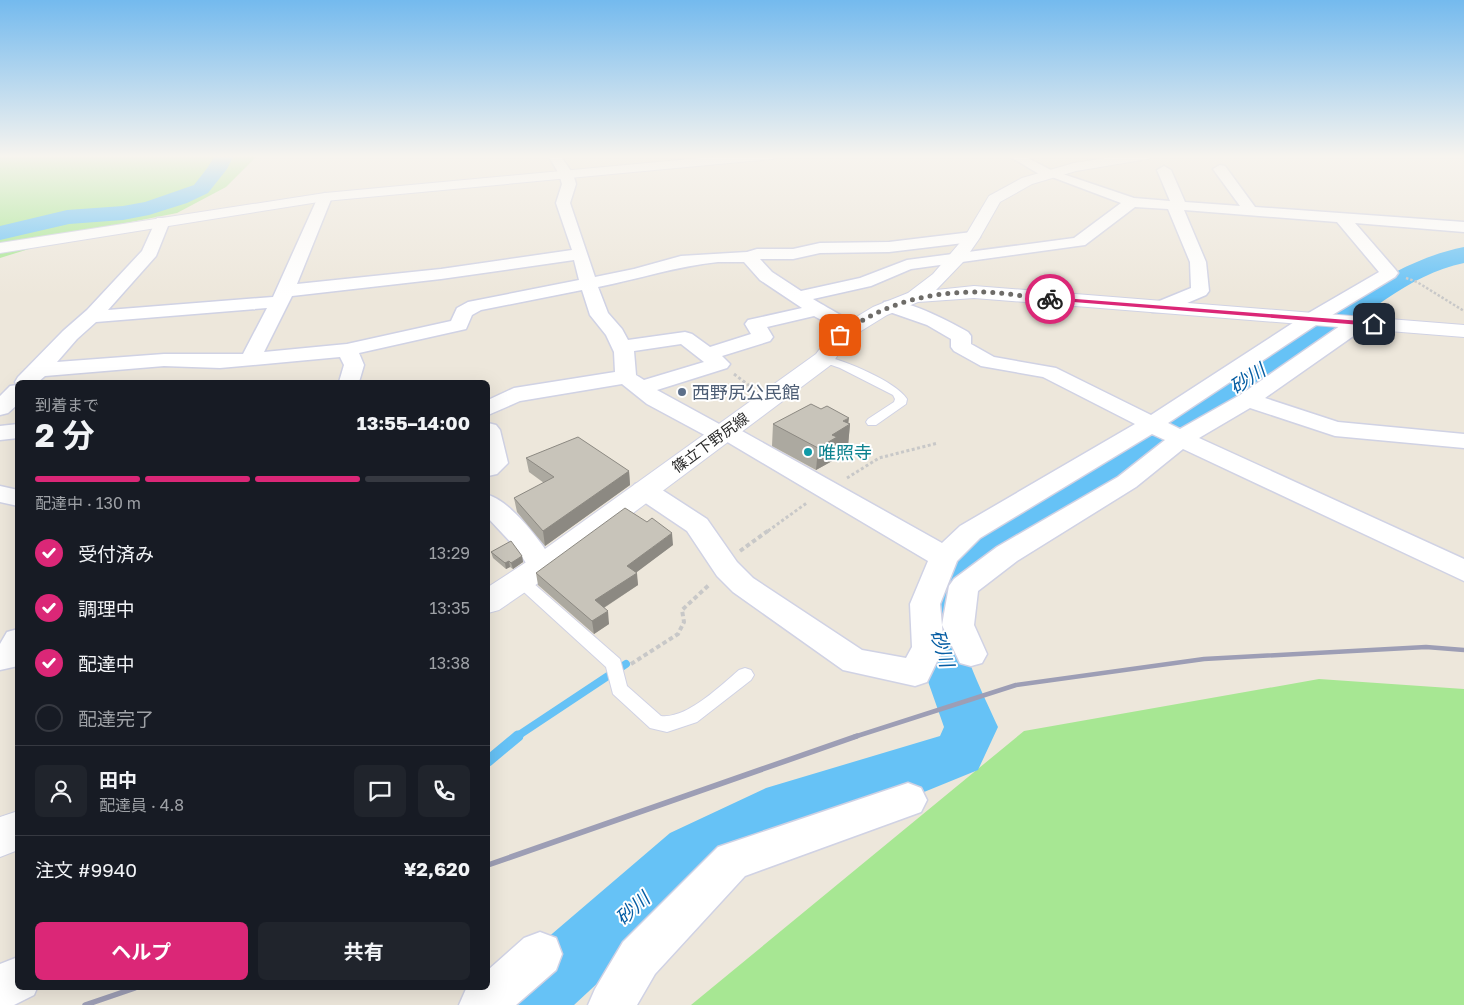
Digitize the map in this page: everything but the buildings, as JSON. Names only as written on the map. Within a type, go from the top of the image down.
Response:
[{"type":"main road","points":[[0,248],[292,202]]},
{"type":"main road","name":"篠立下野尻線","points":[[490,601],[542,566],[824,359],[840,335],[891,306],[915,297],[939,278],[972,237],[993,202]]},
{"type":"main road","points":[[939,278],[974,292]]},
{"type":"main road","points":[[915,297],[974,292],[1464,331]]},
{"type":"main road","points":[[0,837],[15,831]]},
{"type":"street","points":[[250,360],[282,296],[323,202]]},
{"type":"street","points":[[563,202],[599,315],[615,333],[622,347],[633,382],[681,415],[723,432],[944,557]]},
{"type":"street","points":[[798,296],[866,282],[907,265],[1080,242],[1132,202],[1464,227]]},
{"type":"street","points":[[1159,308],[1200,291],[1198,262],[1176,202]]},
{"type":"street","points":[[1244,202],[1251,211]]},
{"type":"street","points":[[971,654],[958,626],[964,586],[1007,554],[1126,482],[1166,432],[1317,319],[1389,273],[1342,218]]},
{"type":"street","points":[[33,376],[70,335],[90,317],[150,254],[162,221]]},
{"type":"street","points":[[33,376],[164,360],[220,362],[347,350],[459,325],[464,312],[475,306],[636,274],[681,261],[718,257],[749,257],[757,254],[793,254],[820,248],[889,247],[972,237]]},
{"type":"street","points":[[90,317],[282,296],[581,254]]},
{"type":"street","points":[[749,257],[766,276],[830,319],[850,328]]},
{"type":"street","points":[[891,306],[934,321],[961,336],[962,348],[988,362],[1049,372],[1166,432],[1464,571]]},
{"type":"street","points":[[490,407],[514,395],[633,382],[714,359],[762,337],[755,324],[817,310]]},
{"type":"street","points":[[644,490],[696,525],[725,566],[743,585],[854,661],[915,673],[928,647],[924,604],[944,557],[970,532],[1166,432],[1248,400],[1355,326],[1352,322]]},
{"type":"street","points":[[622,347],[685,338],[714,359]]},
{"type":"street","points":[[347,350],[354,365],[350,380]]},
{"type":"street","points":[[215,380],[220,362]]},
{"type":"street","points":[[0,408],[15,394]]},
{"type":"street","points":[[1248,400],[1335,429],[1464,441]]},
{"type":"street","points":[[0,433],[15,431]]},
{"type":"street","points":[[490,438],[496,463],[490,468]]},
{"type":"street","points":[[0,494],[15,497]]},
{"type":"street","points":[[490,505],[528,544],[542,566]]},
{"type":"street","points":[[611,1005],[639,958],[732,861],[908,800]]},
{"type":"street","points":[[482,1005],[540,954]]},
{"type":"street","points":[[0,988],[15,980]]},
{"type":"lane","points":[[824,359],[844,366],[897,393],[901,399],[900,404],[872,422]]},
{"type":"lane","points":[[520,580],[614,664],[619,689],[656,723],[664,726],[679,722],[698,712],[745,675]]},
{"type":"path","points":[[1417,282],[1464,311]]},
{"type":"path","points":[[714,359],[767,400]]},
{"type":"path","points":[[616,674],[678,634],[684,622],[682,610],[725,566],[863,465],[880,456],[938,443]]},
{"type":"green space","points":[[0,202],[198,202],[177,213],[90,230],[0,258]]},
{"type":"green space","points":[[1319,679],[1464,689],[1464,1005],[691,1005],[1024,731]]},
{"type":"waterway","points":[[0,233],[67,217],[123,213],[167,202]]},
{"type":"waterway","name":"砂川","points":[[523,1005],[692,854],[766,815],[924,767],[959,753],[971,727],[935,633],[934,612],[946,579],[967,557],[1330,327],[1394,283],[1411,273],[1446,258],[1464,255]]},
{"type":"waterway","points":[[516,737],[626,664]]},
{"type":"waterway","points":[[490,759],[518,736]]},
{"type":"railway","points":[[856,736],[1016,685],[1204,659],[1426,647],[1464,650]]},
{"type":"railway","points":[[490,864],[856,736]]},
{"type":"railway","points":[[85,1005],[129,990]]},
{"type":"way so far","points":[[840,335],[880,311],[915,297],[974,292],[1050,299]]},
{"type":"place","name":"西野尻公民館","points":[[682,392]]},
{"type":"place","name":"唯照寺","points":[[808,452]]},
{"type":"route","points":[[1050,299],[1374,324]]}]
